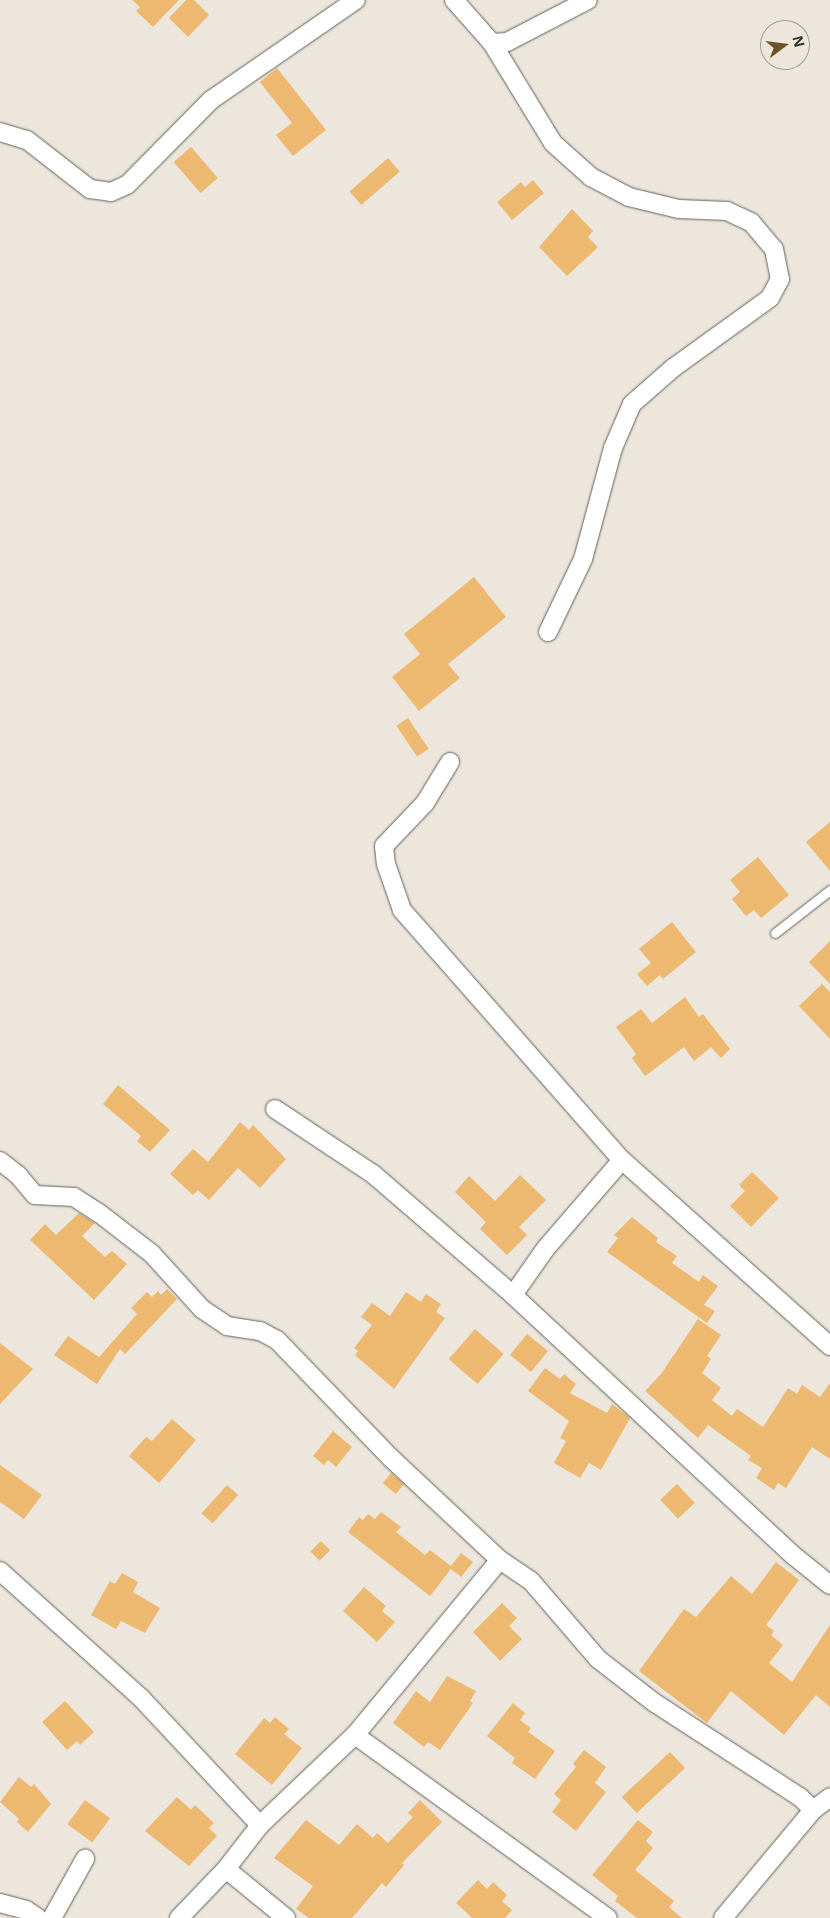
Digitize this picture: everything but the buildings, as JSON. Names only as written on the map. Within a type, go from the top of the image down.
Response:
[{"type":"street","points":[[0,132],[27,140],[90,189],[111,192],[127,185],[211,100],[356,0]]},
{"type":"street","points":[[454,0],[492,43],[553,143],[591,177],[629,197],[679,209],[727,211],[751,222],[774,249],[780,279],[770,298],[673,368],[632,404],[613,448],[583,559],[548,632]]},
{"type":"street","points":[[492,43],[507,42],[588,0]]},
{"type":"street","points":[[450,762],[425,803],[384,846],[386,864],[402,910],[622,1160],[830,1346]]},
{"type":"street","points":[[275,1108],[373,1174],[513,1295],[794,1556],[830,1585]]},
{"type":"street","points":[[513,1295],[546,1248],[622,1160]]},
{"type":"street","points":[[0,1161],[18,1175],[35,1195],[74,1197],[99,1213],[152,1254],[202,1309],[227,1326],[260,1331],[278,1340],[391,1458],[500,1560],[532,1582],[598,1659],[655,1703],[800,1798],[813,1810]]},
{"type":"street","points":[[179,1918],[226,1868],[260,1825],[356,1735],[500,1560]]},
{"type":"street","points":[[0,1571],[140,1698],[260,1825]]},
{"type":"street","points":[[356,1735],[608,1918]]},
{"type":"street","points":[[723,1918],[813,1810],[830,1797]]},
{"type":"street","points":[[52,1918],[85,1860]]},
{"type":"street","points":[[226,1868],[286,1918]]},
{"type":"street","points":[[0,1903],[26,1910],[38,1918]]},
{"type":"lane","points":[[775,933],[830,890]]}]
